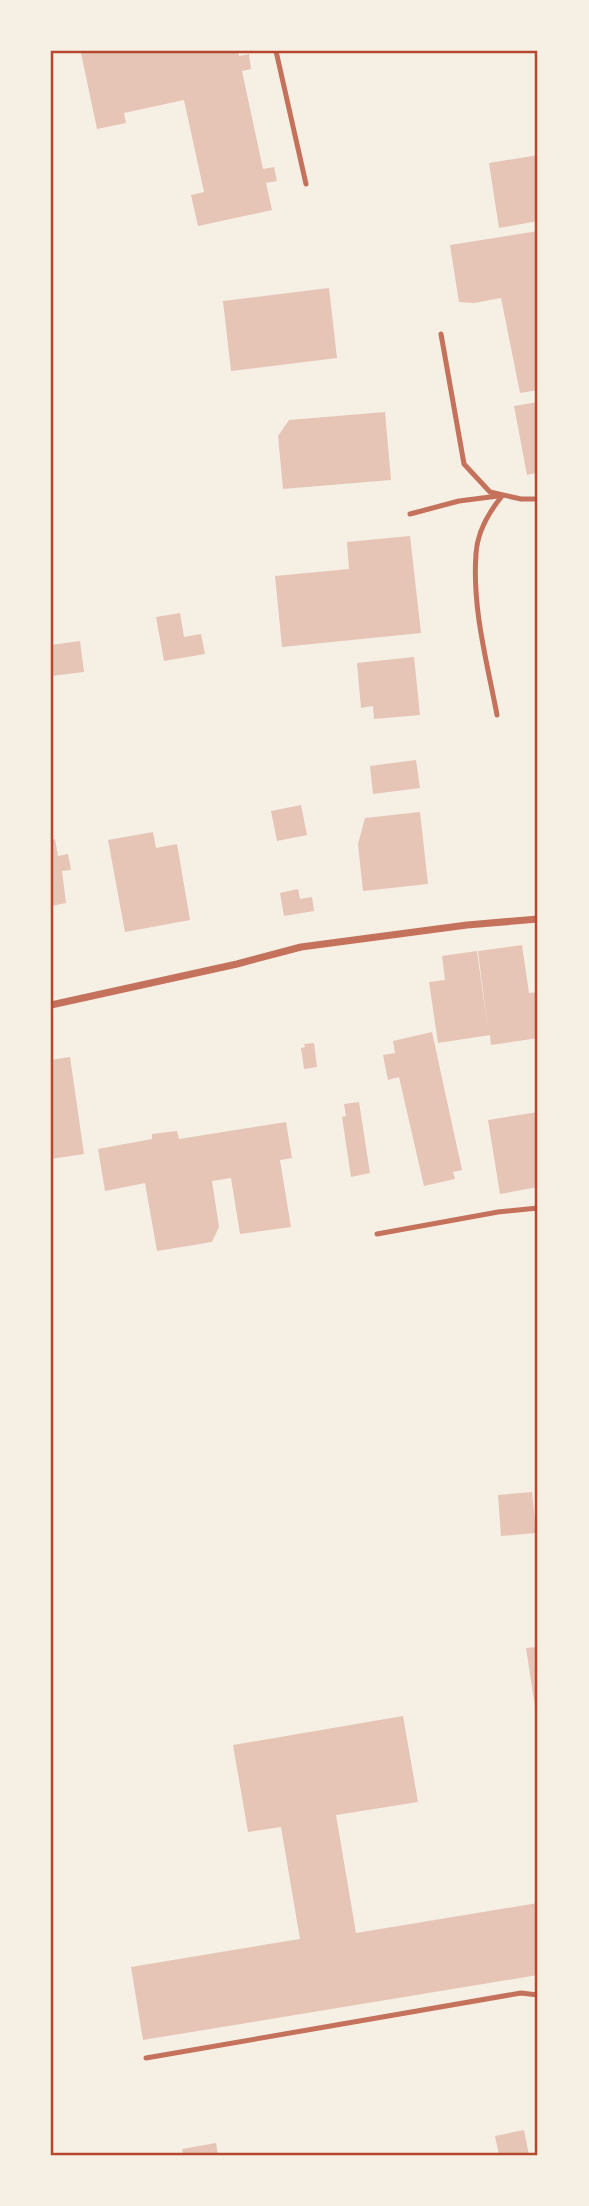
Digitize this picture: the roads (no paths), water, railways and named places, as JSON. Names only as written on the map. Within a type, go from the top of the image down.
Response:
[{"type":"street","points":[[51,1005],[301,947],[467,925],[538,919]]},
{"type":"lane","points":[[276,51],[306,184]]},
{"type":"lane","points":[[441,334],[464,464],[490,492],[502,496]]},
{"type":"lane","points":[[497,715],[478,611],[476,552],[488,514],[502,496]]},
{"type":"lane","points":[[410,514],[459,501],[502,496],[538,499]]},
{"type":"lane","points":[[377,1234],[498,1212],[538,1209]]},
{"type":"lane","points":[[146,2058],[521,1993],[538,1995]]}]
